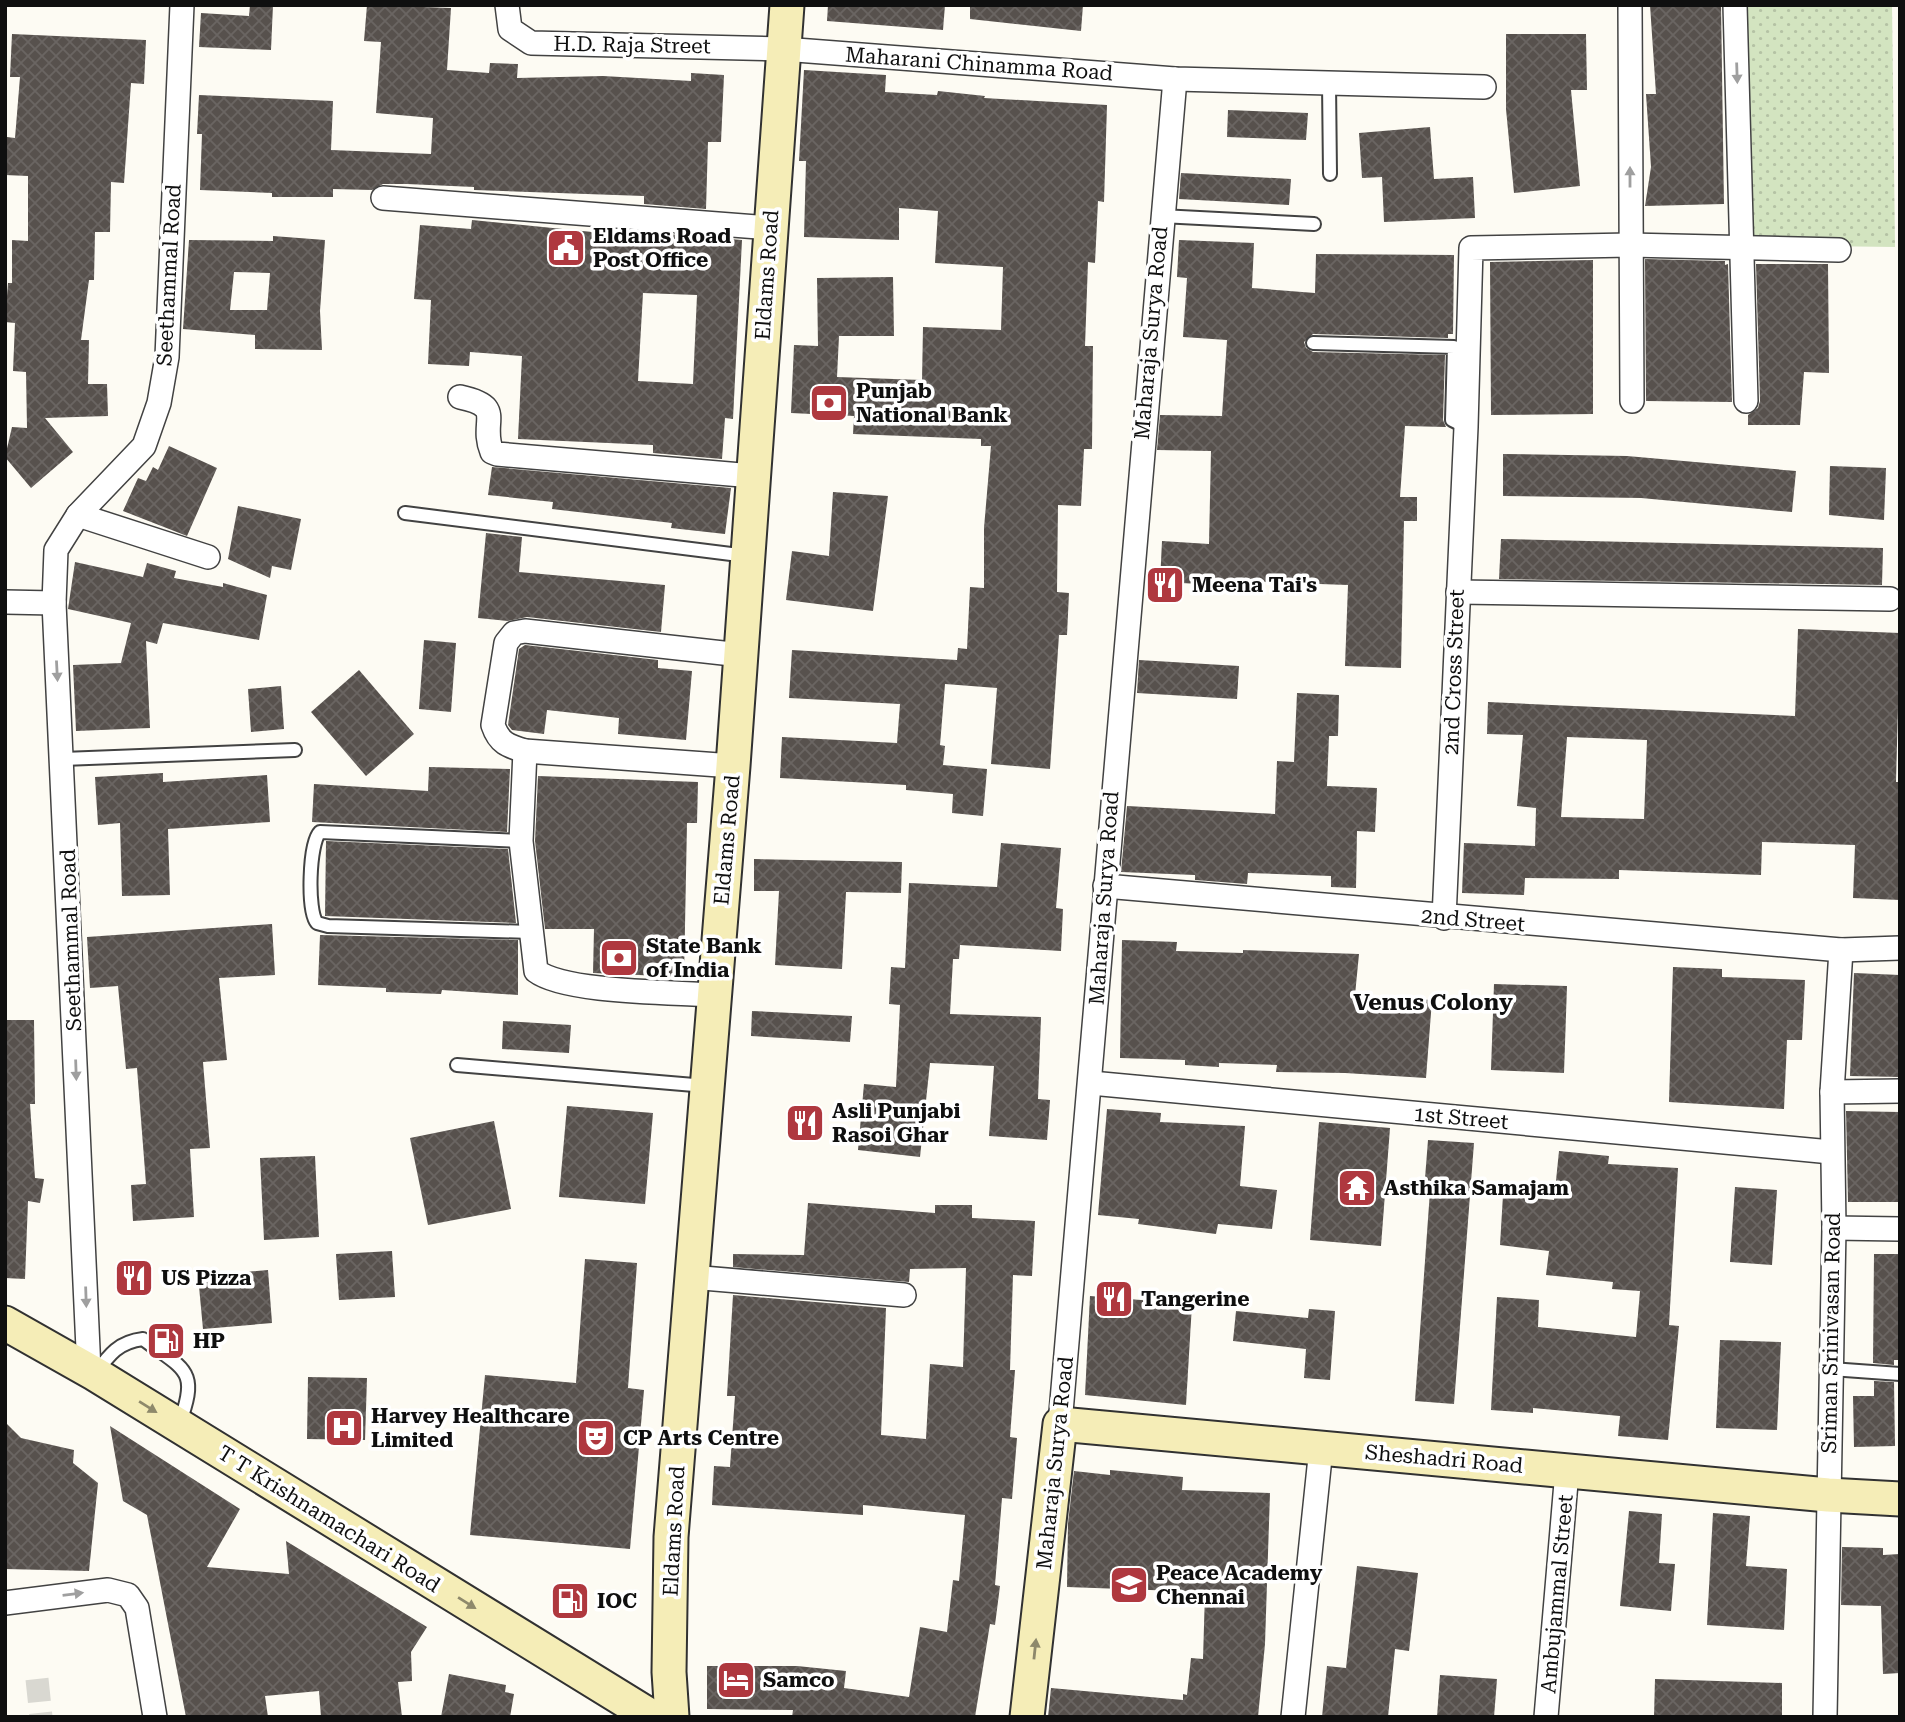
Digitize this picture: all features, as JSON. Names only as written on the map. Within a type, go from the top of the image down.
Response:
[{"type":"main road","name":"Eldams Road","points":[[672,1717],[669,1672],[671,1537],[733,766],[787,5]]},
{"type":"main road","name":"T T Krishnamachari Road","points":[[5,1323],[92,1373],[652,1717]]},
{"type":"main road","name":"Sheshadri Road","points":[[1060,1424],[1828,1495],[1900,1499]]},
{"type":"main road","name":"Maharaja Surya Road","points":[[1027,1717],[1060,1424]]},
{"type":"street","name":"Seethammal Road","points":[[92,1373],[54,603],[56,550],[78,515],[144,446],[159,403],[167,357],[182,5]]},
{"type":"street","name":"H.D. Raja Street","points":[[507,5],[510,29],[531,43],[783,49]]},
{"type":"street","points":[[1630,5],[1632,401]]},
{"type":"street","points":[[1735,5],[1746,401]]},
{"type":"street","name":"Maharani Chinamma Road","points":[[783,49],[1175,79],[1484,87]]},
{"type":"street","name":"Maharaja Surya Road","points":[[1060,1424],[1091,1083],[1161,216],[1175,79]]},
{"type":"street","points":[[383,198],[770,228]]},
{"type":"street","points":[[1630,245],[1839,250]]},
{"type":"street","name":"2nd Cross Street","points":[[1444,918],[1466,427],[1471,247],[1630,245]]},
{"type":"street","points":[[460,397],[481,402],[487,408],[491,416],[489,446],[492,452],[497,454],[753,476]]},
{"type":"street","points":[[78,515],[208,557]]},
{"type":"street","points":[[1458,592],[1890,599]]},
{"type":"street","points":[[5,603],[54,603]]},
{"type":"street","points":[[733,766],[525,751],[507,746],[497,737],[493,725],[506,643],[514,633],[525,631],[741,655]]},
{"type":"street","points":[[525,751],[521,841],[536,971],[552,981],[714,995]]},
{"type":"street","name":"2nd Street","points":[[1105,886],[1444,918],[1841,950],[1900,948]]},
{"type":"street","name":"Sriman Srinivasan Road","points":[[1825,1717],[1834,1228],[1832,1092],[1841,950]]},
{"type":"street","name":"1st Street","points":[[1091,1083],[1831,1152]]},
{"type":"street","points":[[1832,1092],[1900,1091]]},
{"type":"street","points":[[1834,1228],[1900,1229]]},
{"type":"street","points":[[691,1278],[904,1295]]},
{"type":"street","points":[[1293,1717],[1321,1448]]},
{"type":"street","name":"Ambujammal Street","points":[[1546,1717],[1567,1471]]},
{"type":"street","points":[[5,1603],[108,1590],[128,1595],[137,1608],[155,1717]]},
{"type":"lane","points":[[1329,83],[1330,174]]},
{"type":"lane","points":[[1161,216],[1314,224]]},
{"type":"lane","points":[[1313,344],[1454,347],[1452,420],[1466,427]]},
{"type":"lane","points":[[405,513],[748,556]]},
{"type":"lane","points":[[62,759],[295,750]]},
{"type":"lane","points":[[521,841],[320,832],[313,846],[311,910],[317,923],[328,926],[531,932]]},
{"type":"lane","points":[[457,1065],[706,1086]]},
{"type":"lane","points":[[92,1373],[115,1348],[129,1341],[143,1339],[183,1370],[189,1380],[190,1393],[178,1426]]},
{"type":"lane","points":[[1831,1369],[1900,1374]]},
{"type":"green space","points":[[1742,5],[1892,5],[1895,247],[1740,245]]},
{"type":"building","points":[[250,5],[273,5],[271,50],[199,47],[201,13],[249,16]]},
{"type":"building","points":[[367,5],[451,8],[447,70],[489,73],[490,63],[518,64],[517,78],[603,76],[691,81],[691,73],[724,75],[721,142],[708,142],[706,209],[644,204],[644,196],[474,190],[474,187],[407,184],[383,184],[372,190],[333,189],[333,197],[272,197],[272,193],[200,190],[202,134],[197,134],[199,95],[333,101],[331,150],[431,154],[433,118],[376,113],[381,42],[364,41]]},
{"type":"building","points":[[828,5],[945,5],[943,30],[827,21]]},
{"type":"building","points":[[970,5],[1083,5],[1081,31],[970,19]]},
{"type":"building","points":[[1650,5],[1721,5],[1724,204],[1645,206],[1651,167],[1646,94],[1656,94]]},
{"type":"building","points":[[12,34],[146,40],[144,84],[131,83],[124,183],[111,182],[110,232],[95,232],[94,280],[89,280],[81,340],[89,340],[88,384],[107,384],[108,416],[45,418],[73,452],[31,488],[5,457],[12,427],[27,428],[26,372],[13,371],[15,323],[5,322],[8,283],[12,283],[12,240],[28,241],[28,176],[5,175],[7,137],[15,138],[20,77],[10,77]]},
{"type":"building","points":[[1506,34],[1586,34],[1587,90],[1571,90],[1580,186],[1514,193],[1506,109]]},
{"type":"building","points":[[804,70],[886,75],[885,92],[937,95],[938,91],[985,96],[984,98],[1107,105],[1104,202],[1098,201],[1095,263],[1088,262],[1085,346],[1093,346],[1092,449],[1084,449],[1081,506],[1058,505],[1057,592],[1069,593],[1067,635],[1059,635],[1050,769],[991,764],[997,688],[945,684],[940,745],[945,746],[943,765],[987,769],[983,816],[952,813],[953,794],[906,790],[906,785],[780,778],[782,737],[897,743],[900,704],[789,698],[792,650],[957,660],[958,648],[967,649],[970,587],[984,588],[984,528],[991,446],[981,446],[981,439],[853,434],[854,416],[791,413],[794,345],[818,346],[817,278],[893,277],[894,336],[839,336],[837,377],[922,380],[923,327],[1001,330],[1003,267],[935,263],[938,211],[899,208],[899,240],[804,237],[806,161],[799,161]]},
{"type":"building","points":[[1228,110],[1308,113],[1306,140],[1227,137]]},
{"type":"building","points":[[1430,127],[1434,179],[1473,177],[1475,218],[1384,222],[1382,177],[1362,178],[1359,133]]},
{"type":"building","points":[[1181,173],[1291,179],[1289,205],[1179,199]]},
{"type":"building","points":[[472,220],[642,237],[643,232],[742,240],[733,419],[725,418],[722,459],[653,453],[653,445],[518,439],[522,356],[470,352],[469,366],[428,364],[431,300],[414,299],[420,225],[471,229]],"holes":[[[643,293],[697,295],[693,384],[638,381]]]},
{"type":"building","points":[[273,236],[325,240],[320,311],[322,350],[255,349],[255,335],[183,329],[189,240],[273,241]],"holes":[[[234,272],[270,273],[267,310],[230,310]]]},
{"type":"building","points":[[1179,240],[1254,243],[1252,288],[1315,293],[1316,254],[1454,255],[1453,334],[1448,334],[1448,338],[1313,334],[1304,342],[1306,348],[1313,352],[1445,355],[1443,420],[1446,427],[1405,426],[1400,497],[1417,497],[1417,521],[1404,521],[1401,668],[1345,666],[1348,585],[1263,582],[1263,587],[1160,582],[1162,541],[1209,544],[1211,451],[1157,450],[1160,415],[1222,416],[1227,340],[1183,337],[1187,278],[1177,277]]},
{"type":"building","points":[[1645,259],[1725,261],[1725,265],[1728,264],[1732,402],[1646,401]]},
{"type":"building","points":[[1593,260],[1593,414],[1491,415],[1490,262]]},
{"type":"building","points":[[1756,264],[1828,264],[1829,373],[1804,372],[1800,425],[1748,425],[1748,415],[1758,408],[1760,401]]},
{"type":"building","points":[[169,446],[217,468],[187,536],[123,511],[138,478],[146,481],[153,467],[158,470]]},
{"type":"building","points":[[1503,454],[1627,456],[1796,471],[1792,512],[1641,498],[1503,496]]},
{"type":"building","points":[[1830,466],[1886,468],[1884,520],[1829,515]]},
{"type":"building","points":[[492,467],[731,488],[725,534],[671,528],[672,523],[552,509],[553,502],[488,495]]},
{"type":"building","points":[[833,492],[888,496],[873,611],[786,600],[792,551],[829,556]]},
{"type":"building","points":[[238,506],[301,519],[291,570],[272,566],[270,578],[228,559]]},
{"type":"building","points":[[486,533],[522,537],[519,572],[665,585],[661,632],[527,617],[508,621],[478,618]]},
{"type":"building","points":[[1501,539],[1883,548],[1882,585],[1499,579]]},
{"type":"building","points":[[75,562],[143,577],[147,563],[176,571],[174,578],[223,587],[223,583],[267,595],[259,640],[163,623],[157,644],[146,641],[150,728],[76,731],[73,665],[121,663],[131,623],[68,609]]},
{"type":"building","points":[[1798,629],[1900,633],[1896,782],[1900,782],[1900,900],[1853,898],[1855,845],[1762,842],[1761,875],[1619,870],[1619,879],[1525,878],[1524,895],[1462,893],[1464,843],[1535,846],[1536,808],[1517,806],[1523,735],[1487,734],[1488,702],[1795,716]],"holes":[[[1567,737],[1647,740],[1644,819],[1561,817]]]},
{"type":"building","points":[[424,640],[456,643],[451,712],[419,709]]},
{"type":"building","points":[[525,645],[658,660],[658,668],[692,671],[686,740],[618,734],[619,718],[547,710],[544,734],[512,730],[508,725],[519,649]]},
{"type":"building","points":[[1139,660],[1239,666],[1237,699],[1137,693]]},
{"type":"building","points":[[359,670],[414,734],[366,776],[311,712]]},
{"type":"building","points":[[281,686],[284,729],[251,732],[248,689]]},
{"type":"building","points":[[1297,693],[1339,695],[1338,736],[1329,736],[1327,786],[1377,788],[1375,832],[1357,831],[1356,888],[1331,887],[1331,876],[1248,873],[1247,884],[1195,880],[1195,875],[1121,872],[1127,806],[1275,814],[1277,761],[1294,762]]},
{"type":"building","points":[[429,767],[510,769],[507,832],[312,822],[314,784],[428,791]]},
{"type":"building","points":[[163,773],[163,782],[267,775],[270,822],[168,829],[170,895],[122,896],[120,823],[98,825],[95,777]]},
{"type":"building","points":[[538,776],[698,782],[697,823],[687,823],[684,977],[593,973],[594,929],[545,929],[535,841]]},
{"type":"building","points":[[326,841],[508,849],[516,923],[325,916]]},
{"type":"building","points":[[1001,843],[1061,848],[1056,908],[1063,909],[1061,951],[960,945],[959,959],[953,959],[950,1014],[1041,1017],[1038,1099],[1050,1100],[1047,1140],[989,1136],[994,1066],[930,1063],[920,1157],[858,1150],[864,1084],[896,1087],[900,1005],[889,1004],[891,967],[905,968],[909,883],[997,887]]},
{"type":"building","points":[[754,859],[902,862],[901,893],[846,892],[842,969],[775,965],[779,891],[754,891]]},
{"type":"building","points":[[272,924],[275,975],[219,978],[227,1060],[203,1062],[210,1148],[190,1149],[194,1217],[133,1221],[131,1185],[146,1184],[137,1068],[126,1069],[118,986],[90,988],[87,937]]},
{"type":"building","points":[[320,935],[518,940],[518,995],[442,990],[441,994],[386,992],[386,988],[318,985]]},
{"type":"building","points":[[1122,940],[1177,942],[1176,951],[1359,954],[1355,995],[1432,1000],[1426,1078],[1276,1072],[1277,1065],[1219,1063],[1219,1067],[1185,1065],[1185,1060],[1120,1058]]},
{"type":"building","points":[[1673,967],[1722,969],[1722,977],[1805,980],[1802,1040],[1787,1040],[1784,1109],[1669,1102]]},
{"type":"building","points":[[1854,973],[1900,975],[1900,1077],[1850,1076]]},
{"type":"building","points":[[1494,984],[1567,986],[1564,1073],[1491,1070]]},
{"type":"building","points":[[752,1011],[852,1016],[850,1042],[751,1036]]},
{"type":"building","points":[[5,1020],[34,1020],[35,1104],[30,1104],[35,1178],[44,1179],[40,1203],[28,1201],[25,1279],[5,1278]]},
{"type":"building","points":[[503,1021],[571,1025],[569,1053],[502,1049]]},
{"type":"building","points":[[567,1106],[653,1113],[645,1204],[559,1197]]},
{"type":"building","points":[[1107,1109],[1161,1113],[1160,1122],[1245,1126],[1240,1186],[1277,1190],[1272,1229],[1218,1224],[1216,1234],[1138,1224],[1139,1219],[1098,1215]]},
{"type":"building","points":[[1846,1111],[1899,1112],[1898,1202],[1848,1202]]},
{"type":"building","points":[[494,1121],[511,1209],[428,1225],[410,1138]]},
{"type":"building","points":[[1319,1122],[1390,1128],[1381,1246],[1310,1240]]},
{"type":"building","points":[[1428,1140],[1474,1143],[1454,1404],[1415,1401],[1430,1191],[1424,1191]]},
{"type":"building","points":[[1559,1151],[1609,1156],[1608,1164],[1678,1168],[1669,1325],[1679,1326],[1668,1440],[1618,1436],[1620,1416],[1533,1408],[1533,1413],[1491,1410],[1497,1297],[1539,1300],[1538,1327],[1636,1337],[1640,1291],[1612,1289],[1613,1282],[1546,1275],[1549,1251],[1500,1245],[1503,1195],[1554,1200]]},
{"type":"building","points":[[315,1156],[319,1237],[264,1240],[260,1158]]},
{"type":"building","points":[[1735,1187],[1777,1190],[1772,1265],[1730,1262]]},
{"type":"building","points":[[808,1203],[935,1213],[935,1205],[972,1205],[972,1218],[1035,1221],[1032,1276],[1013,1275],[1010,1370],[1015,1370],[1010,1437],[1017,1438],[1012,1499],[1002,1498],[995,1585],[1000,1586],[995,1625],[990,1624],[975,1717],[792,1717],[793,1710],[707,1709],[707,1666],[797,1666],[846,1671],[844,1688],[909,1697],[920,1627],[947,1632],[953,1580],[959,1581],[965,1515],[863,1505],[863,1515],[712,1505],[714,1466],[730,1467],[735,1396],[727,1396],[733,1295],[886,1308],[881,1435],[926,1439],[930,1364],[963,1367],[966,1268],[910,1269],[909,1282],[733,1267],[733,1254],[804,1255]]},
{"type":"building","points":[[392,1251],[395,1297],[339,1300],[336,1254]]},
{"type":"building","points":[[1874,1254],[1900,1254],[1900,1360],[1894,1360],[1894,1365],[1873,1363]]},
{"type":"building","points":[[585,1259],[637,1263],[628,1388],[644,1390],[630,1549],[470,1535],[485,1375],[576,1383]]},
{"type":"building","points":[[268,1270],[272,1323],[203,1329],[198,1276]]},
{"type":"building","points":[[1090,1296],[1192,1304],[1186,1405],[1085,1395]]},
{"type":"building","points":[[1309,1309],[1335,1311],[1330,1380],[1304,1378],[1306,1349],[1233,1341],[1236,1311],[1308,1318]]},
{"type":"building","points":[[1720,1340],[1781,1342],[1777,1430],[1716,1428]]},
{"type":"building","points":[[308,1377],[367,1378],[365,1440],[307,1439]]},
{"type":"building","points":[[1874,1381],[1894,1382],[1895,1446],[1854,1447],[1853,1396],[1874,1396]]},
{"type":"building","points":[[5,1422],[21,1438],[74,1450],[73,1463],[98,1483],[89,1571],[5,1569]]},
{"type":"building","points":[[110,1426],[240,1509],[207,1567],[289,1574],[286,1541],[427,1627],[411,1652],[412,1681],[398,1682],[402,1717],[321,1717],[319,1691],[265,1696],[268,1717],[186,1717],[147,1515],[123,1501]]},
{"type":"building","points":[[1110,1470],[1183,1477],[1182,1490],[1270,1493],[1265,1644],[1258,1717],[1048,1717],[1051,1688],[1183,1700],[1183,1694],[1187,1695],[1191,1658],[1203,1659],[1205,1592],[1067,1587],[1068,1523],[1074,1471],[1110,1475]]},
{"type":"building","points":[[1629,1511],[1662,1514],[1659,1563],[1675,1564],[1671,1611],[1620,1606]]},
{"type":"building","points":[[1713,1513],[1750,1516],[1746,1566],[1787,1569],[1784,1630],[1707,1625]]},
{"type":"building","points":[[1842,1547],[1883,1548],[1883,1555],[1900,1554],[1900,1673],[1883,1674],[1881,1606],[1841,1605]]},
{"type":"building","points":[[1357,1566],[1418,1573],[1409,1651],[1395,1649],[1388,1717],[1322,1717],[1327,1666],[1346,1668]]},
{"type":"building","points":[[449,1674],[506,1685],[505,1692],[514,1694],[510,1717],[441,1717]]},
{"type":"building","points":[[1440,1675],[1497,1679],[1494,1717],[1437,1717]]},
{"type":"building","points":[[1655,1679],[1782,1683],[1782,1717],[1654,1717]]},
{"type":"tunnel","points":[[37,1679],[41,1717]]},
{"type":"place","name":"Eldams Road Post Office","points":[[566,248]]},
{"type":"place","name":"Punjab National Bank","points":[[829,403]]},
{"type":"place","name":"Meena Tai's","points":[[1165,585]]},
{"type":"place","name":"State Bank of India","points":[[619,958]]},
{"type":"place","name":"Asli Punjabi Rasoi Ghar","points":[[805,1123]]},
{"type":"place","name":"Asthika Samajam","points":[[1357,1188]]},
{"type":"place","name":"US Pizza","points":[[134,1278]]},
{"type":"place","name":"Tangerine","points":[[1114,1299]]},
{"type":"place","name":"HP","points":[[166,1341]]},
{"type":"place","name":"Harvey Healthcare Limited","points":[[344,1428]]},
{"type":"place","name":"CP Arts Centre","points":[[596,1438]]},
{"type":"place","name":"Peace Academy Chennai","points":[[1129,1585]]},
{"type":"place","name":"IOC","points":[[570,1601]]},
{"type":"place","name":"Samco","points":[[736,1680]]},
{"type":"district","name":"Venus Colony","points":[[1433,1002]]}]
